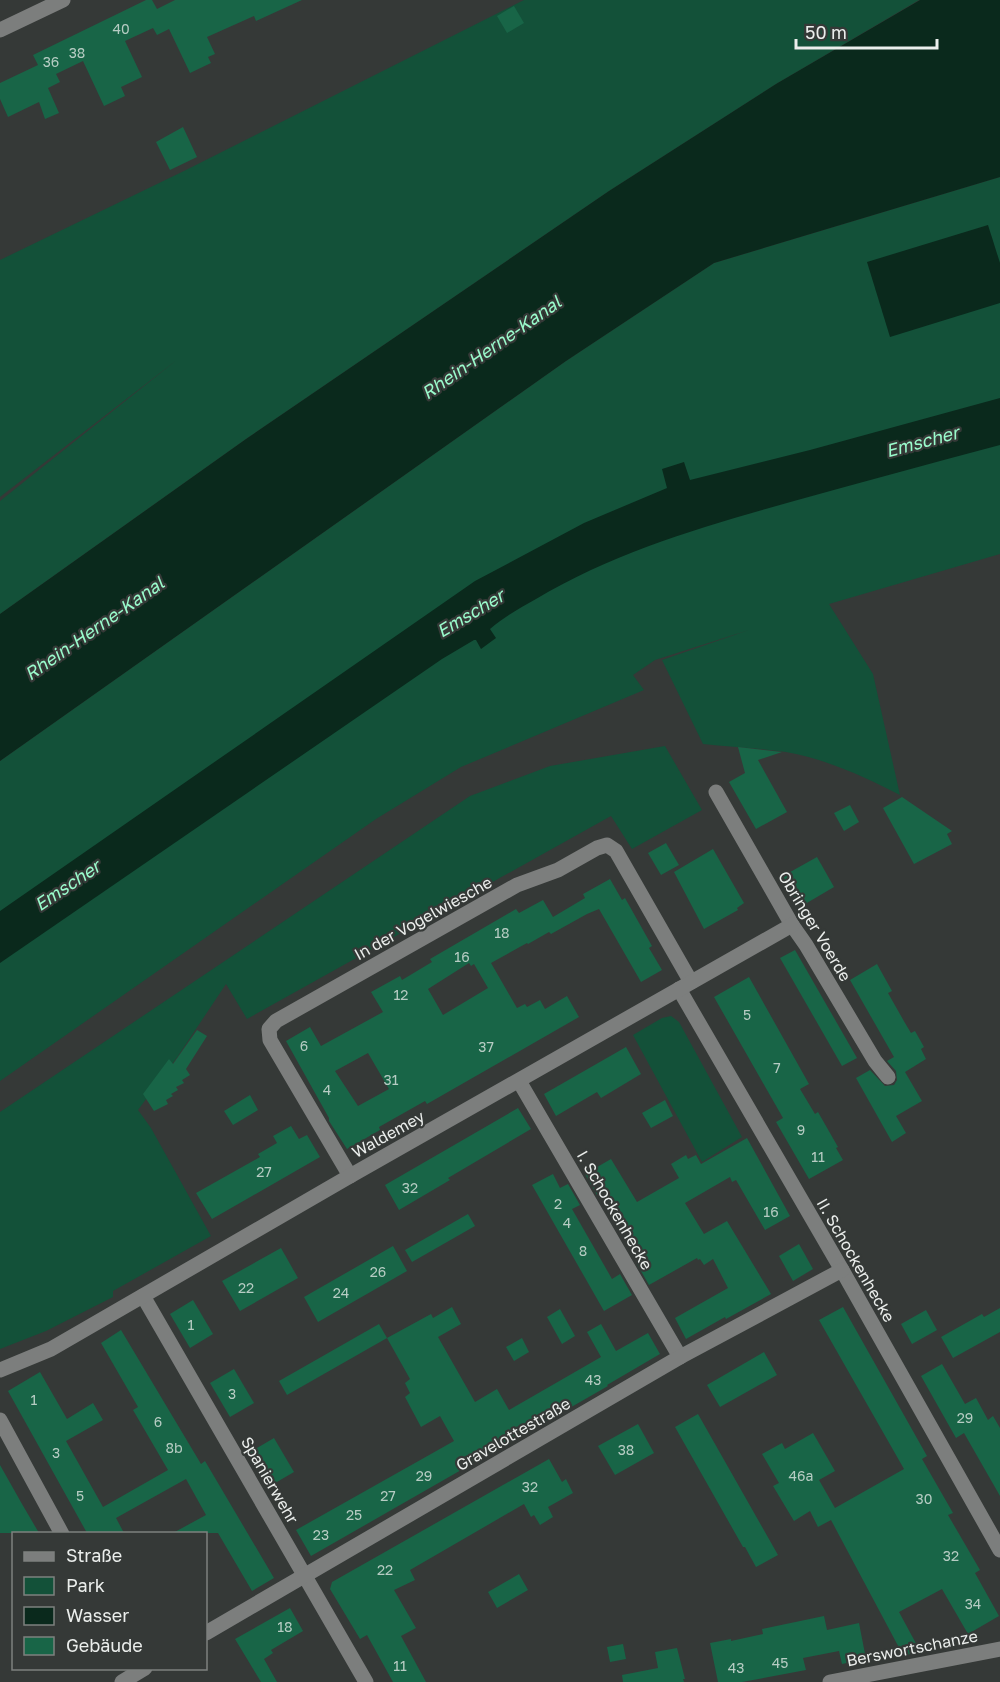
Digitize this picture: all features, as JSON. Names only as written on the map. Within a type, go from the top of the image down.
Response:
[{"type":"street","points":[[0,30],[63,0]]},
{"type":"street","name":"Obringer Voerde","points":[[716,792],[792,925],[875,1061],[888,1077]]},
{"type":"street","name":"In der Vogelwiesche","points":[[350,1176],[270,1040],[269,1029],[276,1021],[517,885],[558,870],[597,848],[607,845],[616,851],[685,985]]},
{"type":"street","name":"Waldemey","points":[[0,1370],[51,1349],[792,925]]},
{"type":"street","name":"II. Schockenhecke","points":[[685,985],[1000,1550]]},
{"type":"street","name":"I. Schockenhecke","points":[[519,1081],[680,1357]]},
{"type":"street","name":"Gravelottestraße","points":[[207,1632],[680,1357],[842,1270]]},
{"type":"street","name":"Spanierwehr","points":[[143,1296],[366,1682]]},
{"type":"street","points":[[0,1420],[61,1532]]},
{"type":"street","name":"Berswortschanze","points":[[830,1682],[1000,1648]]},
{"type":"street","points":[[122,1682],[140,1673]]},
{"type":"green space","points":[[524,0],[919,0],[776,84],[609,191],[246,439],[0,614],[0,501],[178,359],[0,497],[0,260],[186,170]]},
{"type":"green space","points":[[1000,177],[1000,554],[829,604],[873,674],[900,795],[845,769],[801,755],[703,744],[662,660],[749,630],[655,660],[633,675],[644,690],[461,767],[376,819],[0,1081],[0,761],[566,361],[714,263]]},
{"type":"green space","points":[[665,746],[702,810],[632,849],[611,816],[247,1019],[226,984],[178,1056],[138,1110],[151,1128],[211,1236],[113,1291],[113,1297],[46,1331],[0,1349],[0,1112],[470,796],[550,766]]},
{"type":"green space","points":[[671,1016],[679,1022],[742,1137],[702,1162],[633,1035],[662,1018]]},
{"type":"water","name":"Rhein-Herne-Kanal","points":[[920,0],[1000,0],[1000,177],[714,263],[566,361],[0,761],[0,614],[246,439],[609,191],[776,84]]},
{"type":"water","points":[[988,225],[1000,263],[1000,303],[890,337],[867,262]]},
{"type":"water","name":"Emscher","points":[[1000,398],[1000,445],[694,530],[629,553],[566,582],[530,602],[490,629],[496,638],[481,649],[474,640],[442,659],[0,963],[0,911],[475,581],[584,523],[667,488],[662,469],[684,462],[690,480]]},
{"type":"building","points":[[146,0],[152,0],[157,9],[175,0],[302,0],[256,21],[254,16],[207,37],[215,54],[208,57],[211,63],[190,73],[169,29],[157,35],[153,28],[125,41],[142,77],[121,87],[125,96],[104,106],[83,61],[56,74],[60,82],[48,88],[59,113],[45,119],[39,102],[8,117],[0,99],[0,83],[38,65],[33,55]]},
{"type":"building","points":[[514,6],[524,23],[507,33],[497,16]]},
{"type":"building","points":[[183,127],[197,157],[170,170],[156,142]]},
{"type":"building","points":[[738,747],[782,752],[758,760],[787,812],[756,829],[729,782],[745,773]]},
{"type":"building","points":[[902,797],[952,831],[947,834],[952,844],[914,864],[883,808]]},
{"type":"building","points":[[850,805],[859,822],[844,831],[834,813]]},
{"type":"building","points":[[666,843],[679,865],[661,875],[648,853]]},
{"type":"building","points":[[713,849],[744,903],[737,908],[738,910],[704,929],[674,872]]},
{"type":"building","points":[[817,857],[834,887],[800,907],[783,876]]},
{"type":"building","points":[[610,879],[622,900],[625,898],[652,946],[649,948],[662,970],[641,982],[599,909],[491,963],[517,1008],[525,1004],[527,1007],[540,1000],[545,1009],[567,996],[579,1017],[427,1104],[425,1101],[379,1127],[380,1130],[347,1149],[329,1121],[286,1041],[310,1027],[321,1046],[383,1012],[371,992],[400,976],[402,980],[432,962],[430,959],[516,909],[519,913],[543,900],[553,917],[585,898],[583,894]],"holes":[[[469,963],[471,966],[474,964],[488,988],[443,1015],[428,989]],[[368,1053],[389,1089],[358,1106],[335,1071]]]},
{"type":"building","points":[[795,950],[857,1058],[842,1066],[780,958]]},
{"type":"building","points":[[877,964],[892,991],[888,993],[911,1033],[915,1031],[924,1047],[921,1049],[926,1059],[905,1072],[922,1101],[896,1116],[906,1133],[892,1142],[856,1078],[870,1070],[885,1086],[894,1085],[897,1080],[896,1071],[887,1061],[894,1057],[850,980]]},
{"type":"building","points":[[749,977],[809,1084],[800,1089],[815,1114],[818,1112],[843,1160],[809,1179],[776,1122],[783,1118],[714,997]]},
{"type":"building","points":[[197,1030],[207,1036],[186,1069],[190,1075],[182,1080],[184,1083],[176,1087],[178,1090],[166,1100],[168,1104],[154,1111],[143,1094],[169,1059],[173,1064]]},
{"type":"building","points":[[626,1047],[641,1074],[601,1098],[597,1092],[556,1116],[544,1094]]},
{"type":"building","points":[[250,1095],[258,1110],[233,1125],[224,1111]]},
{"type":"building","points":[[665,1100],[673,1116],[651,1128],[642,1113]]},
{"type":"building","points":[[518,1108],[531,1129],[399,1210],[385,1185]]},
{"type":"building","points":[[291,1126],[299,1139],[307,1135],[320,1157],[212,1219],[196,1193],[260,1157],[258,1154],[277,1143],[273,1136]]},
{"type":"building","points":[[747,1138],[790,1216],[765,1230],[736,1180],[732,1182],[730,1177],[685,1203],[704,1234],[727,1221],[771,1294],[686,1339],[675,1318],[728,1288],[713,1259],[704,1265],[697,1258],[649,1285],[637,1264],[643,1261],[604,1191],[597,1195],[585,1174],[611,1159],[637,1202],[679,1178],[671,1164],[686,1155],[688,1159],[696,1155],[701,1164]]},
{"type":"building","points":[[553,1174],[560,1188],[568,1184],[580,1205],[572,1209],[612,1279],[620,1274],[632,1295],[604,1311],[532,1185]]},
{"type":"building","points":[[468,1214],[475,1226],[412,1262],[405,1250]]},
{"type":"building","points":[[799,1244],[813,1269],[793,1281],[779,1256]]},
{"type":"building","points":[[393,1246],[407,1271],[318,1322],[304,1297]]},
{"type":"building","points":[[281,1248],[298,1278],[240,1311],[222,1281]]},
{"type":"building","points":[[193,1300],[213,1334],[190,1348],[170,1314]]},
{"type":"building","points":[[452,1307],[461,1324],[438,1337],[475,1402],[497,1389],[509,1410],[601,1357],[587,1332],[601,1324],[616,1351],[648,1333],[660,1354],[311,1556],[296,1530],[454,1441],[440,1416],[421,1427],[405,1397],[410,1393],[405,1383],[410,1379],[387,1338],[431,1314],[433,1318]]},
{"type":"building","points":[[843,1307],[927,1456],[922,1459],[953,1513],[948,1515],[980,1570],[975,1573],[999,1616],[968,1634],[942,1589],[899,1612],[919,1649],[904,1657],[831,1520],[818,1527],[810,1511],[794,1521],[773,1486],[779,1483],[762,1454],[782,1443],[785,1449],[813,1433],[835,1471],[819,1480],[835,1508],[904,1469],[819,1320]]},
{"type":"building","points":[[1000,1308],[1000,1332],[953,1358],[941,1337],[982,1314],[984,1317]]},
{"type":"building","points":[[560,1309],[575,1336],[562,1344],[547,1317]]},
{"type":"building","points":[[926,1310],[937,1330],[912,1344],[901,1324]]},
{"type":"building","points":[[379,1324],[387,1338],[287,1395],[279,1381]]},
{"type":"building","points":[[121,1330],[201,1464],[205,1461],[274,1578],[252,1591],[218,1533],[175,1532],[206,1515],[186,1479],[116,1518],[123,1532],[86,1532],[8,1391],[40,1372],[67,1419],[93,1403],[103,1420],[66,1441],[103,1507],[168,1470],[133,1410],[138,1407],[101,1343]]},
{"type":"building","points":[[522,1338],[529,1352],[514,1361],[506,1347]]},
{"type":"building","points":[[764,1352],[777,1375],[720,1407],[707,1385]]},
{"type":"building","points":[[942,1364],[965,1404],[976,1398],[988,1420],[993,1416],[1000,1428],[1000,1496],[964,1433],[956,1438],[921,1376]]},
{"type":"building","points":[[234,1369],[254,1403],[230,1417],[210,1383]]},
{"type":"building","points":[[698,1414],[778,1555],[756,1567],[675,1427]]},
{"type":"building","points":[[638,1424],[654,1453],[615,1475],[598,1446]]},
{"type":"building","points":[[274,1438],[294,1472],[270,1486],[250,1452]]},
{"type":"building","points":[[549,1459],[562,1482],[566,1479],[573,1493],[548,1507],[553,1517],[540,1525],[534,1515],[531,1517],[524,1504],[410,1570],[415,1580],[394,1590],[416,1628],[401,1636],[426,1682],[393,1682],[367,1635],[360,1639],[330,1589],[332,1582]]},
{"type":"building","points":[[0,1465],[38,1532],[0,1533]]},
{"type":"building","points":[[519,1574],[528,1590],[497,1608],[488,1592]]},
{"type":"building","points":[[290,1608],[303,1631],[271,1650],[273,1653],[264,1659],[277,1682],[261,1682],[235,1639]]},
{"type":"building","points":[[824,1616],[827,1630],[859,1623],[866,1659],[842,1664],[839,1651],[803,1658],[806,1670],[742,1682],[718,1682],[710,1643],[763,1634],[762,1629]]},
{"type":"building","points":[[623,1644],[626,1659],[610,1662],[607,1647]]},
{"type":"building","points":[[677,1648],[684,1682],[623,1682],[622,1675],[658,1668],[655,1652]]}]
